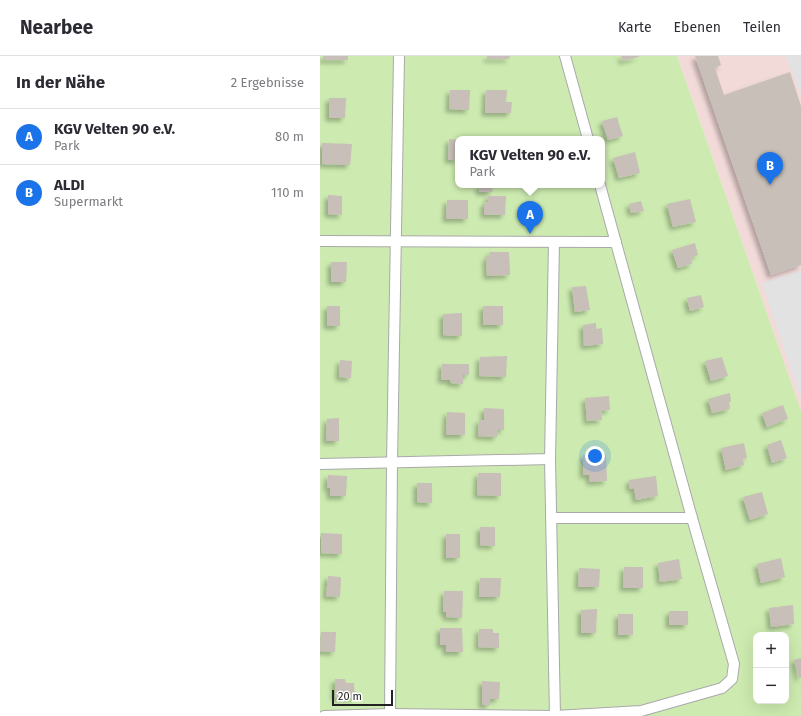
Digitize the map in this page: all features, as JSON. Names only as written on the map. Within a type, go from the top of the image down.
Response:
[{"type":"lane","points":[[390,714],[395,242],[399,56]]},
{"type":"lane","points":[[565,56],[587,136]]},
{"type":"lane","points":[[324,716],[390,714],[555,716],[641,711],[722,688],[732,679],[734,664],[601,188]]},
{"type":"lane","points":[[320,241],[616,242]]},
{"type":"lane","points":[[554,242],[550,459],[555,716]]},
{"type":"lane","points":[[320,464],[550,459]]},
{"type":"lane","points":[[551,518],[692,518]]},
{"type":"shaded area","points":[[677,56],[801,56],[801,411]]},
{"type":"shaded area","points":[[786,56],[801,56],[801,96],[792,71]]},
{"type":"shaded area","points":[[801,270],[801,399],[762,283]]},
{"type":"green space","points":[[320,56],[677,56],[801,411],[801,716],[320,716]]},
{"type":"building","points":[[323,56],[348,56],[348,60],[323,60]]},
{"type":"building","points":[[487,56],[510,56],[509,59],[487,59]]},
{"type":"building","points":[[621,56],[639,56],[639,57],[622,61]]},
{"type":"building","points":[[695,56],[718,56],[721,65],[715,68],[724,95],[790,72],[801,106],[801,265],[771,275]]},
{"type":"building","points":[[450,90],[470,90],[469,110],[449,109]]},
{"type":"building","points":[[486,90],[507,90],[506,102],[512,102],[511,113],[485,113]]},
{"type":"building","points":[[329,98],[346,98],[345,118],[329,118]]},
{"type":"building","points":[[617,117],[623,136],[608,140],[602,121]]},
{"type":"building","points":[[449,139],[455,140],[455,160],[448,160]]},
{"type":"building","points":[[322,143],[352,144],[350,165],[322,164]]},
{"type":"building","points":[[635,152],[640,173],[619,178],[613,158]]},
{"type":"building","points":[[479,188],[493,188],[492,192],[479,192]]},
{"type":"building","points":[[328,195],[342,196],[342,215],[328,214]]},
{"type":"building","points":[[488,196],[506,196],[505,215],[484,215],[484,203],[488,202]]},
{"type":"building","points":[[690,199],[696,222],[673,227],[667,204]]},
{"type":"building","points":[[447,200],[468,200],[468,219],[446,219]]},
{"type":"building","points":[[641,201],[644,211],[631,213],[629,204]]},
{"type":"building","points":[[695,243],[698,255],[691,258],[692,264],[678,268],[672,250]]},
{"type":"building","points":[[489,252],[509,252],[510,275],[487,276],[486,257],[490,257]]},
{"type":"building","points":[[331,262],[347,262],[346,282],[331,282]]},
{"type":"building","points":[[586,286],[590,310],[575,312],[572,287]]},
{"type":"building","points":[[701,295],[704,307],[690,311],[687,298]]},
{"type":"building","points":[[327,306],[340,306],[340,326],[327,326]]},
{"type":"building","points":[[483,306],[503,306],[503,325],[483,325]]},
{"type":"building","points":[[462,313],[462,336],[443,335],[443,314]]},
{"type":"building","points":[[596,323],[596,329],[602,328],[603,344],[584,346],[583,325]]},
{"type":"building","points":[[507,356],[506,377],[479,376],[480,357]]},
{"type":"building","points":[[722,357],[728,376],[711,381],[705,361]]},
{"type":"building","points":[[340,360],[352,361],[351,378],[339,377]]},
{"type":"building","points":[[442,364],[469,364],[469,375],[463,375],[463,384],[451,383],[450,380],[441,380]]},
{"type":"building","points":[[730,393],[730,409],[712,413],[708,399]]},
{"type":"building","points":[[609,396],[610,410],[601,411],[602,420],[587,421],[585,398]]},
{"type":"building","points":[[783,405],[788,419],[767,427],[762,413]]},
{"type":"building","points":[[484,408],[504,409],[504,430],[498,430],[497,437],[478,436],[479,420],[484,420]]},
{"type":"building","points":[[447,412],[465,413],[465,435],[446,435]]},
{"type":"building","points":[[339,418],[339,441],[326,441],[327,419]]},
{"type":"building","points":[[781,440],[787,458],[772,463],[767,445]]},
{"type":"building","points":[[744,443],[747,458],[743,459],[744,465],[726,470],[721,448]]},
{"type":"building","points":[[583,455],[606,455],[607,481],[590,482],[589,475],[583,475]]},
{"type":"building","points":[[478,473],[501,473],[501,496],[477,495]]},
{"type":"building","points":[[328,475],[347,476],[346,496],[330,496],[330,488],[327,488]]},
{"type":"building","points":[[656,476],[658,496],[636,500],[634,488],[630,489],[629,480]]},
{"type":"building","points":[[417,483],[432,483],[432,503],[417,502]]},
{"type":"building","points":[[762,492],[768,514],[750,520],[743,497]]},
{"type":"building","points":[[480,527],[495,527],[495,546],[480,545]]},
{"type":"building","points":[[321,533],[342,534],[342,554],[321,553]]},
{"type":"building","points":[[446,534],[460,534],[460,558],[446,558]]},
{"type":"building","points":[[781,558],[785,577],[761,583],[757,564]]},
{"type":"building","points":[[679,559],[682,579],[660,582],[658,563]]},
{"type":"building","points":[[624,567],[643,567],[643,588],[623,588]]},
{"type":"building","points":[[579,568],[600,569],[599,587],[578,587]]},
{"type":"building","points":[[328,576],[341,577],[340,597],[326,596]]},
{"type":"building","points":[[480,578],[501,578],[500,597],[479,597]]},
{"type":"building","points":[[444,591],[463,591],[462,618],[446,617],[446,612],[443,612]]},
{"type":"building","points":[[793,605],[794,624],[771,627],[769,608]]},
{"type":"building","points":[[597,609],[596,633],[581,633],[581,610]]},
{"type":"building","points":[[669,611],[688,611],[688,625],[669,625]]},
{"type":"building","points":[[618,614],[633,614],[633,635],[618,635]]},
{"type":"building","points":[[440,628],[462,628],[463,652],[446,652],[446,645],[440,645]]},
{"type":"building","points":[[479,629],[493,629],[493,633],[499,633],[499,648],[478,647]]},
{"type":"building","points":[[321,632],[336,632],[335,652],[320,651]]},
{"type":"building","points":[[801,658],[801,678],[799,678],[794,660]]},
{"type":"building","points":[[335,679],[345,679],[346,683],[354,683],[355,698],[335,698]]},
{"type":"building","points":[[482,681],[500,682],[499,699],[490,699],[490,705],[482,705]]},
{"type":"place","name":"ALDI","points":[[770,185]]},
{"type":"place","name":"KGV Velten 90 e.V.","points":[[530,234]]}]
